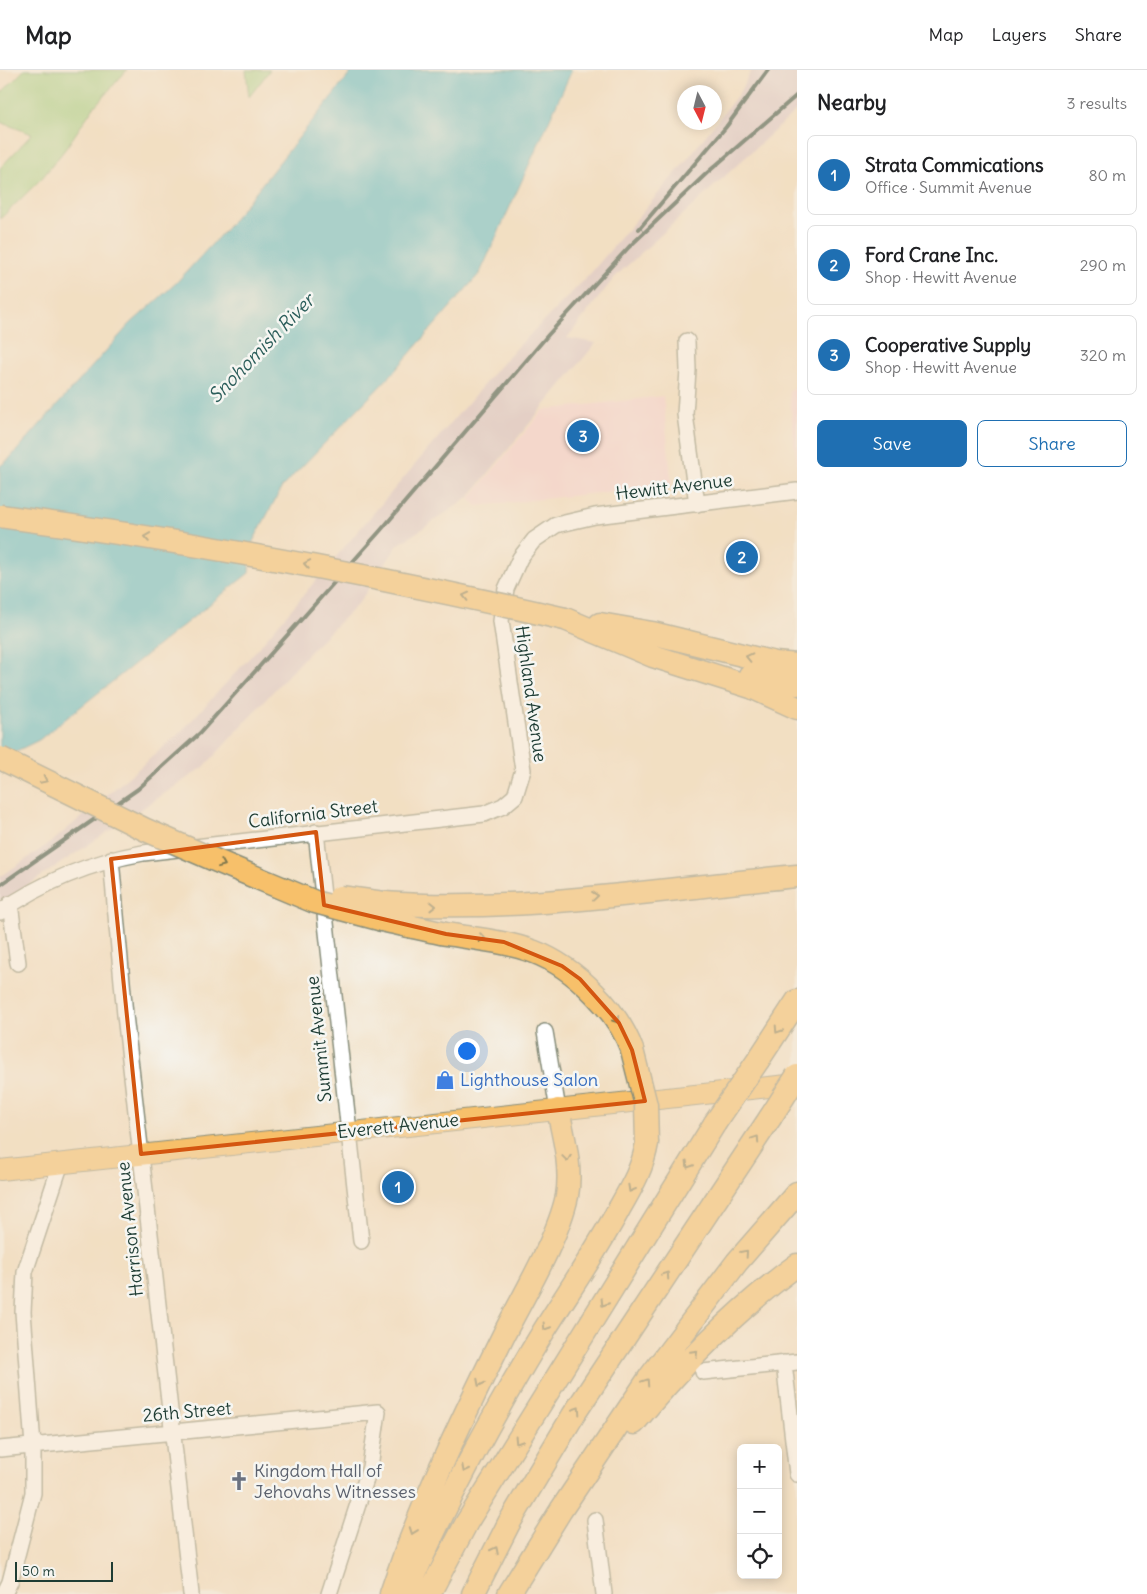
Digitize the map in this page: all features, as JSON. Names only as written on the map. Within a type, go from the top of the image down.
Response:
[{"type":"highway","points":[[0,516],[96,528],[287,560],[454,593],[565,618],[652,633],[774,663],[797,665]]},
{"type":"highway","points":[[565,618],[754,676],[797,684]]},
{"type":"highway","points":[[565,618],[653,656],[751,687],[797,708]]},
{"type":"highway","points":[[0,758],[146,830],[271,882],[333,896],[446,934],[504,942],[547,957],[580,979],[607,1006],[620,1023],[632,1050],[646,1105],[647,1143],[640,1170],[600,1244],[533,1349],[473,1454],[422,1556],[406,1594]]},
{"type":"highway","points":[[697,886],[797,863]]},
{"type":"highway","points":[[383,912],[428,906],[488,905],[797,876]]},
{"type":"highway","points":[[429,1594],[467,1522],[715,1124],[797,1000]]},
{"type":"highway","points":[[473,1594],[509,1523],[564,1430],[797,1076]]},
{"type":"highway","points":[[391,1594],[414,1528],[452,1440],[557,1226],[566,1198],[568,1184],[568,1166],[558,1110]]},
{"type":"highway","points":[[509,1594],[561,1510],[650,1377],[737,1262],[797,1193]]},
{"type":"highway","points":[[561,1510],[696,1352],[748,1303],[797,1265]]},
{"type":"main road","name":"Everett Avenue","points":[[0,1170],[797,1084]]},
{"type":"street","points":[[687,341],[686,414],[697,504]]},
{"type":"street","name":"Hewitt Avenue","points":[[556,525],[595,516],[797,491]]},
{"type":"street","name":"Highland Avenue","points":[[514,796],[523,770],[501,622],[506,589],[520,558],[534,540],[556,525]]},
{"type":"street","name":"California Street","points":[[5,908],[36,888],[111,859],[143,853],[316,832],[484,814],[503,806],[514,796]]},
{"type":"street","name":"Summit Avenue","points":[[316,832],[361,1241]]},
{"type":"street","name":"Harrison Avenue","points":[[111,859],[141,1154],[191,1594]]},
{"type":"street","points":[[5,908],[18,963]]},
{"type":"street","points":[[545,1032],[558,1110]]},
{"type":"street","points":[[4,1594],[22,1539],[33,1492],[33,1446],[23,1312],[25,1272],[61,1163]]},
{"type":"street","points":[[704,1372],[791,1363],[797,1474]]},
{"type":"street","name":"26th Street","points":[[0,1449],[378,1412],[370,1467],[329,1594]]},
{"type":"street","points":[[595,1520],[604,1594]]},
{"type":"highlighted area","points":[[316,832],[324,905],[446,934],[504,942],[562,966],[580,979],[619,1023],[632,1050],[645,1101],[141,1154],[111,859]]},
{"type":"shaded area","points":[[752,70],[797,70],[797,110],[615,277],[567,338],[596,343],[468,498],[398,545],[358,604],[310,651],[204,767],[0,904],[0,877],[53,841],[179,734],[252,655],[503,362],[590,274],[710,130],[722,130],[722,115],[739,93]]},
{"type":"shaded area","points":[[797,389],[797,468],[789,390]]},
{"type":"shaded area","points":[[663,396],[672,485],[477,506],[469,499],[543,410]]},
{"type":"green space","points":[[24,70],[127,70],[93,108],[66,148],[42,178],[0,219],[0,168],[32,134],[0,122],[0,94]]},
{"type":"green space","points":[[246,70],[270,70],[249,97]]},
{"type":"water","name":"Snohomish River","points":[[353,70],[572,70],[480,273],[393,373],[282,487],[250,547],[249,573],[39,740],[0,759],[0,466],[9,459],[130,324],[176,283],[225,230]]},
{"type":"railway","points":[[639,229],[726,127],[768,70]]},
{"type":"railway","points":[[0,885],[138,789],[200,733],[381,530],[548,335],[629,247],[707,173],[797,95]]},
{"type":"place","name":"Cooperative Supply","points":[[583,436]]},
{"type":"place","name":"Ford Crane Inc.","points":[[742,557]]},
{"type":"place","name":"Lighthouse Salon","points":[[445,1080]]},
{"type":"place","name":"Strata Commications","points":[[398,1187]]},
{"type":"place","name":"Kingdom Hall of Jehovahs Witnesses","points":[[239,1481]]}]
